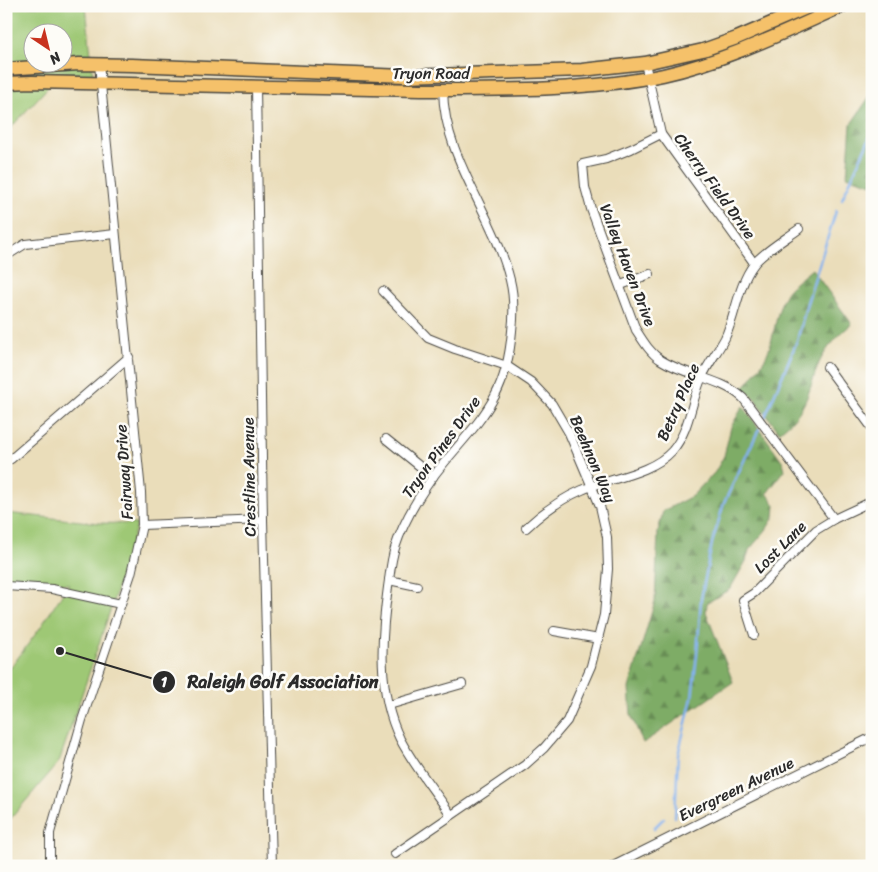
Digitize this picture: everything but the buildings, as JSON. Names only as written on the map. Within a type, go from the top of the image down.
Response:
[{"type":"main road","name":"Tryon Road","points":[[6,69],[100,64],[413,76],[558,72],[645,63],[722,44],[811,6]]},
{"type":"main road","name":"Tryon Road","points":[[6,83],[443,90],[583,85],[649,78],[682,70],[726,56],[843,6]]},
{"type":"street","name":"Cherry Field Drive","points":[[645,63],[662,134],[754,263]]},
{"type":"street","name":"Fairway Drive","points":[[50,866],[50,833],[82,720],[131,574],[142,525],[141,492],[129,357],[115,234],[100,64]]},
{"type":"street","name":"Crestline Avenue","points":[[256,88],[263,520],[272,866]]},
{"type":"street","name":"Tryon Pines Drive","points":[[443,90],[445,118],[453,146],[496,238],[511,281],[514,306],[507,366],[495,396],[433,477],[412,508],[395,548],[389,580],[382,649],[389,705],[400,738],[450,815]]},
{"type":"street","name":"Valley Haven Drive","points":[[662,134],[606,159],[583,164],[585,187],[591,209],[621,285],[636,330],[646,346],[660,360],[732,389],[743,398],[834,519]]},
{"type":"street","name":"Betry Place","points":[[526,528],[539,516],[561,501],[593,486],[659,462],[671,452],[679,441],[687,423],[702,378],[725,337],[738,298],[754,263],[799,228]]},
{"type":"street","points":[[6,256],[25,244],[115,234]]},
{"type":"street","points":[[621,285],[650,274]]},
{"type":"street","name":"Beehnon Way","points":[[383,291],[428,338],[507,366],[531,382],[552,404],[569,433],[600,506],[606,538],[608,569],[604,615],[599,639],[578,699],[566,721],[550,741],[525,765],[395,854]]},
{"type":"street","points":[[6,455],[11,458],[129,357]]},
{"type":"street","points":[[827,367],[872,428]]},
{"type":"street","points":[[386,439],[433,477]]},
{"type":"street","name":"Lost Lane","points":[[754,635],[743,600],[754,593],[816,530],[872,500]]},
{"type":"street","points":[[142,525],[263,520]]},
{"type":"street","points":[[389,580],[417,586]]},
{"type":"street","points":[[6,586],[52,589],[121,604]]},
{"type":"street","points":[[554,631],[599,639]]},
{"type":"street","points":[[389,705],[462,684]]},
{"type":"street","name":"Evergreen Avenue","points":[[613,866],[872,737]]},
{"type":"green space","points":[[6,6],[86,6],[93,75],[61,73],[6,133]]},
{"type":"green space","points":[[872,93],[872,184],[847,176],[851,124]]},
{"type":"green space","points":[[812,269],[852,324],[825,352],[801,409],[789,424],[779,432],[755,399],[743,388],[758,370],[767,354],[780,306],[786,293]]},
{"type":"green space","points":[[743,406],[783,462],[785,470],[767,493],[775,505],[774,517],[749,550],[746,561],[730,589],[707,603],[706,612],[733,682],[643,743],[631,715],[629,688],[655,601],[658,532],[663,511],[692,496],[715,472],[724,456],[731,427]]},
{"type":"green space","points":[[6,513],[99,523],[137,524],[59,762],[6,824],[6,674],[69,584],[6,579]]},
{"type":"waterway","points":[[842,199],[872,133]]},
{"type":"waterway","points":[[765,417],[797,341],[836,211]]},
{"type":"waterway","points":[[675,817],[678,755],[692,698],[701,599],[712,543],[724,503],[759,429]]},
{"type":"waterway","points":[[654,828],[664,818]]},
{"type":"waterway","points":[[645,866],[648,861]]},
{"type":"place","name":"Raleigh Golf Association","points":[[60,651]]}]
